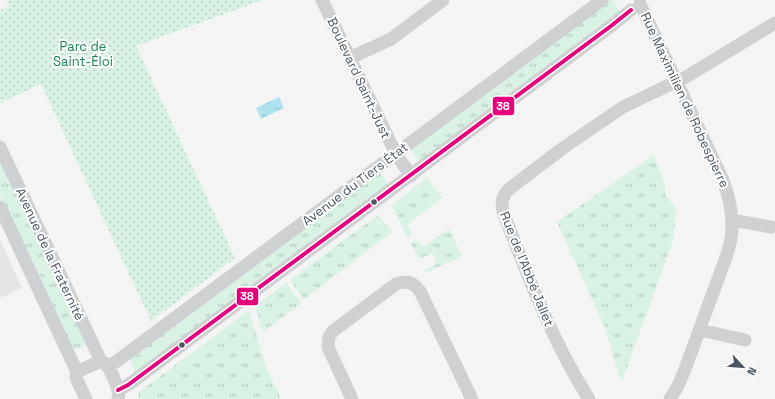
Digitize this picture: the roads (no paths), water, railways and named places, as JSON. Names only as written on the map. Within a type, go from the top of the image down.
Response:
[{"type":"street","name":"Boulevard Saint-Just","points":[[322,0],[396,154],[411,176]]},
{"type":"street","points":[[350,58],[391,38],[443,0]]},
{"type":"street","name":"Avenue du Tiers État","points":[[77,372],[104,363],[117,361],[602,0]]},
{"type":"street","name":"Avenue du Tiers État","points":[[118,394],[128,385],[611,26],[636,3]]},
{"type":"street","name":"Rue Maximilien de Robespierre","points":[[636,3],[676,81],[723,180],[728,196],[732,220],[731,239],[726,257],[678,386],[670,399]]},
{"type":"street","name":"Rue de l'Abbé Jallet","points":[[589,399],[576,380],[544,315],[503,212],[502,200],[505,193],[563,148],[627,105],[686,77],[775,23]]},
{"type":"street","name":"Avenue de la Fraternité","points":[[0,147],[118,394]]},
{"type":"street","name":"Avenue de la Fraternité","points":[[0,207],[77,372],[76,377],[86,399]]},
{"type":"street","points":[[732,220],[771,227]]},
{"type":"street","points":[[352,399],[328,348],[329,336],[333,331],[396,284],[401,282],[413,284],[420,290],[472,399]]},
{"type":"street","points":[[700,330],[745,340]]},
{"type":"water","points":[[279,97],[284,108],[261,119],[256,108]]},
{"type":"park label","name":"Parc de Saint-Éloi","points":[[83,54]]}]
